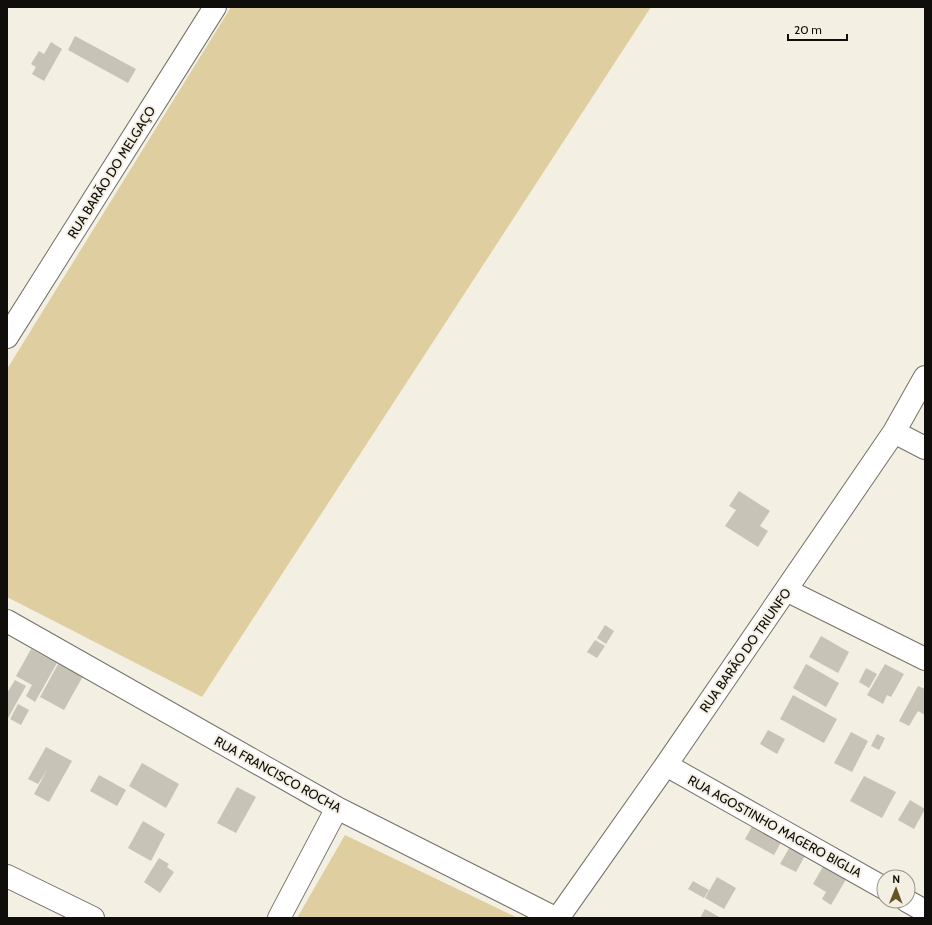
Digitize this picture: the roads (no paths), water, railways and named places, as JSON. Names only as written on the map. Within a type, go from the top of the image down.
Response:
[{"type":"street","name":"RUA BARÃO DO MELGAÇO","points":[[7,337],[215,7]]},
{"type":"street","name":"RUA BARÃO DO TRIUNFO","points":[[558,918],[666,765],[894,432],[925,377]]},
{"type":"street","points":[[894,432],[925,448]]},
{"type":"street","points":[[786,590],[925,659]]},
{"type":"street","name":"RUA FRANCISCO ROCHA","points":[[7,621],[337,808],[555,918]]},
{"type":"street","name":"RUA AGOSTINHO MAGERO BIGLIA","points":[[666,765],[876,883]]},
{"type":"street","points":[[279,918],[337,808]]},
{"type":"street","points":[[7,876],[93,918]]},
{"type":"street","points":[[916,906],[925,911]]}]
